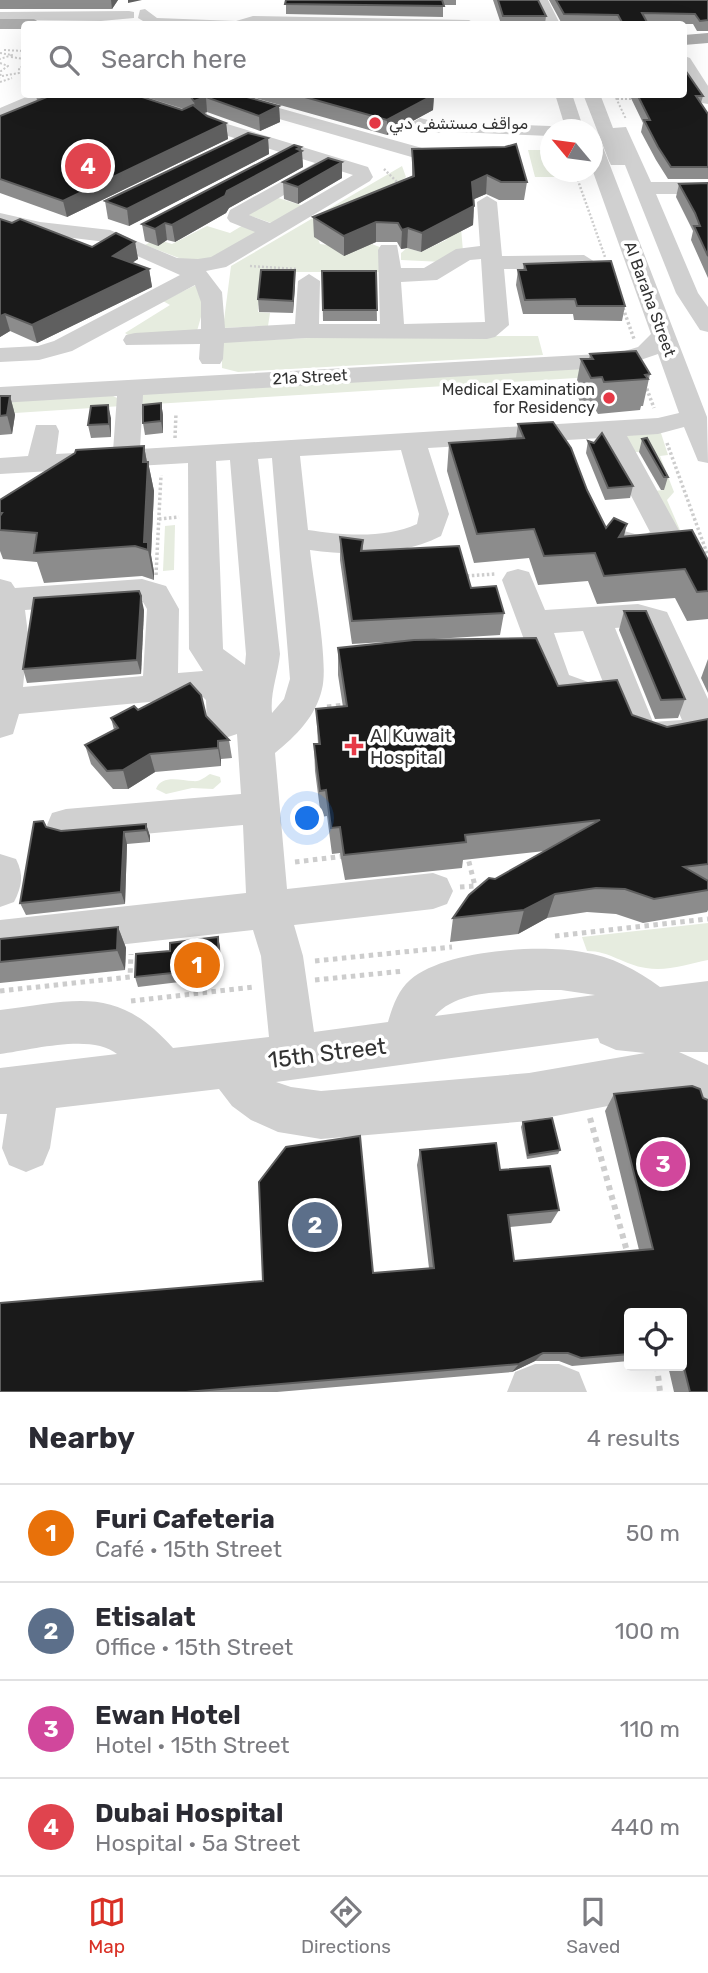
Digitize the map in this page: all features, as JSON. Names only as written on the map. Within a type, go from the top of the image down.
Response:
[{"type":"main road","points":[[0,24],[21,24]]},
{"type":"main road","points":[[0,32],[21,32]]},
{"type":"main road","points":[[687,41],[708,38]]},
{"type":"main road","points":[[687,42],[708,46]]},
{"type":"street","points":[[133,16],[161,0]]},
{"type":"street","points":[[265,20],[269,0]]},
{"type":"street","points":[[541,0],[551,21]]},
{"type":"street","points":[[104,1],[133,16]]},
{"type":"street","points":[[349,7],[367,16],[391,10]]},
{"type":"street","points":[[0,16],[133,16],[152,21]]},
{"type":"street","points":[[259,21],[367,16],[468,21]]},
{"type":"street","points":[[61,17],[75,21]]},
{"type":"street","points":[[687,66],[708,99]]},
{"type":"street","points":[[0,114],[39,98]]},
{"type":"street","points":[[131,98],[193,115],[218,127],[332,161],[397,165]]},
{"type":"street","points":[[611,98],[644,188],[698,293],[708,325]]},
{"type":"street","points":[[193,115],[255,100],[397,165]]},
{"type":"street","points":[[255,100],[249,115],[365,153],[375,161],[397,165]]},
{"type":"street","points":[[575,119],[576,100]]},
{"type":"street","points":[[576,100],[584,119]]},
{"type":"street","name":"Al Baraha Street","points":[[576,100],[674,332],[680,382],[708,455]]},
{"type":"street","points":[[0,355],[39,353],[63,346],[188,269],[223,261],[273,231],[397,165],[440,125],[540,130]]},
{"type":"street","points":[[229,149],[252,137]]},
{"type":"street","points":[[272,163],[297,150]]},
{"type":"street","points":[[273,231],[241,220],[237,214],[332,161]]},
{"type":"street","name":"Al Baraha Street","points":[[603,169],[674,332]]},
{"type":"street","points":[[644,188],[708,188]]},
{"type":"street","points":[[135,340],[307,331],[479,333],[494,329],[497,320],[488,202]]},
{"type":"street","points":[[0,212],[22,223]]},
{"type":"street","points":[[63,230],[98,213]]},
{"type":"street","points":[[0,219],[96,233],[123,241],[188,269],[211,289],[213,304],[210,382]]},
{"type":"street","points":[[0,233],[22,223]]},
{"type":"street","points":[[123,241],[148,228]]},
{"type":"street","points":[[389,250],[392,331]]},
{"type":"street","points":[[390,275],[429,275],[464,254],[584,262]]},
{"type":"street","points":[[213,304],[223,261]]},
{"type":"street","points":[[307,331],[309,281]]},
{"type":"street","name":"21a Street","points":[[0,395],[628,361],[647,352],[674,332]]},
{"type":"street","name":"21a Street","points":[[628,361],[680,382]]},
{"type":"street","points":[[126,459],[131,386]]},
{"type":"street","points":[[0,467],[417,443],[488,456],[495,448],[490,437],[551,437],[661,426],[694,417]]},
{"type":"street","points":[[603,526],[624,541],[639,546],[660,541],[665,532],[610,429]]},
{"type":"street","points":[[41,464],[46,431]]},
{"type":"street","points":[[294,536],[330,543],[423,534],[434,519],[417,443]]},
{"type":"street","points":[[256,747],[285,724],[299,707],[322,661],[294,536],[285,449]]},
{"type":"street","points":[[243,452],[262,643],[261,676],[253,699],[268,909],[261,945],[274,985],[264,1061],[247,1092],[270,1105],[294,1113],[321,1115],[518,1098],[582,1089],[650,1074],[675,1074],[708,1088]]},
{"type":"street","points":[[202,454],[206,649],[212,660],[240,677],[253,699]]},
{"type":"street","points":[[518,580],[555,682],[563,690],[574,693],[622,689]]},
{"type":"street","points":[[160,687],[163,608],[155,594],[142,590],[4,595],[13,619],[1,713],[160,687],[196,684],[215,688],[225,700],[225,724]]},
{"type":"street","points":[[504,649],[595,619],[644,616],[659,624],[701,722],[699,727],[689,734],[657,737],[644,734],[636,727],[595,619]]},
{"type":"street","points":[[224,667],[245,657],[262,643]]},
{"type":"street","points":[[66,825],[260,808]]},
{"type":"street","points":[[0,939],[433,891]]},
{"type":"street","points":[[407,1043],[409,1019],[417,1003],[444,982],[461,978],[570,969],[588,970],[622,985],[652,1008]]},
{"type":"street","name":"15th Street","points":[[652,1008],[708,981]]},
{"type":"street","name":"15th Street","points":[[17,1089],[407,1043],[708,1002]]},
{"type":"street","points":[[568,1019],[650,1031],[708,1030]]},
{"type":"street","points":[[0,1032],[88,1022],[103,1023],[121,1029],[164,1073]]},
{"type":"street","points":[[17,1089],[26,1148]]},
{"type":"path","points":[[0,51],[21,51]]},
{"type":"path","points":[[0,51],[10,54],[10,57]]},
{"type":"path","points":[[0,61],[10,57],[21,59]]},
{"type":"path","points":[[0,61],[8,66],[0,71],[1,79]]},
{"type":"path","points":[[1,79],[19,73],[21,67]]},
{"type":"path","points":[[1,79],[21,74]]},
{"type":"path","points":[[627,98],[643,99]]},
{"type":"path","points":[[391,189],[402,187],[397,165]]},
{"type":"path","points":[[223,261],[310,269],[318,274],[318,278],[309,281]]},
{"type":"path","points":[[628,361],[661,426],[708,556]]},
{"type":"path","points":[[155,594],[162,457]]},
{"type":"path","points":[[462,564],[466,576],[515,572],[518,580]]},
{"type":"path","points":[[433,891],[475,886],[465,843]]},
{"type":"path","points":[[287,863],[353,856]]},
{"type":"path","points":[[0,991],[130,977],[132,925]]},
{"type":"path","points":[[88,1022],[89,1006],[407,970]]},
{"type":"path","points":[[582,1089],[630,1261]]},
{"type":"path","points":[[658,1371],[660,1392]]},
{"type":"shaded area","points":[[528,150],[540,150],[540,177],[535,177]]},
{"type":"shaded area","points":[[402,166],[406,177],[329,235],[318,239],[320,244],[356,249],[372,244],[382,248],[387,272],[261,272],[258,312],[270,313],[268,326],[223,328],[231,266]]},
{"type":"shaded area","points":[[275,197],[307,207],[274,224],[248,215]]},
{"type":"shaded area","points":[[460,216],[464,263],[401,260],[401,253],[407,248],[421,252],[446,240]]},
{"type":"shaded area","points":[[245,224],[261,231],[228,253],[192,263],[145,245],[156,239],[172,244],[207,226],[230,233]]},
{"type":"shaded area","points":[[198,284],[208,292],[197,331],[130,336],[125,333],[170,305],[163,301]]},
{"type":"shaded area","points":[[351,336],[538,336],[543,355],[238,372],[222,368],[222,342]]},
{"type":"shaded area","points":[[603,362],[640,374],[138,405],[140,394]]},
{"type":"shaded area","points":[[111,395],[121,400],[122,406],[0,414],[0,398]]},
{"type":"shaded area","points":[[660,430],[668,455],[660,456],[674,492],[667,500],[683,537],[652,491],[664,490],[644,452],[632,452],[625,433]]},
{"type":"shaded area","points":[[175,525],[174,570],[163,571],[165,526]]},
{"type":"shaded area","points":[[210,774],[220,777],[221,782],[213,789],[192,788],[166,794],[156,789],[163,781],[196,781]]},
{"type":"shaded area","points":[[708,923],[708,960],[669,968],[638,966],[603,953],[587,951],[582,937]]},
{"type":"building","points":[[286,0],[442,0],[444,6],[285,4]]},
{"type":"building","points":[[498,0],[538,0],[546,16],[503,16]]},
{"type":"building","points":[[556,0],[708,0],[708,20],[700,21],[695,14],[642,13],[646,21],[621,21],[618,15],[564,14]]},
{"type":"building","points":[[687,73],[703,96],[696,96],[708,114],[708,167],[671,167],[644,120],[650,120],[639,98],[687,98]]},
{"type":"building","points":[[45,98],[145,98],[182,110],[193,105],[207,116],[226,123],[63,201],[0,179],[0,116]]},
{"type":"building","points":[[209,98],[250,98],[279,106],[259,116]]},
{"type":"building","points":[[308,98],[428,98],[387,120]]},
{"type":"building","points":[[248,133],[268,138],[127,209],[105,201]]},
{"type":"building","points":[[516,144],[527,182],[501,182],[487,175],[472,182],[474,206],[422,233],[408,228],[402,230],[398,223],[376,222],[344,236],[313,217],[414,176],[412,149],[505,147]]},
{"type":"building","points":[[294,145],[301,147],[297,149],[302,151],[227,191],[225,196],[172,225],[165,223],[155,229],[142,224]]},
{"type":"building","points":[[328,158],[342,162],[298,187],[283,182]]},
{"type":"building","points":[[708,183],[708,256],[694,226],[700,226],[695,213],[679,184]]},
{"type":"building","points":[[0,219],[12,223],[20,219],[92,247],[116,233],[135,242],[113,256],[149,269],[32,325],[5,314],[0,316]]},
{"type":"building","points":[[611,261],[625,306],[577,306],[575,299],[525,300],[518,270],[526,270],[524,264]]},
{"type":"building","points":[[261,270],[295,270],[293,301],[258,299]]},
{"type":"building","points":[[322,271],[376,271],[377,310],[323,310]]},
{"type":"building","points":[[636,351],[650,374],[645,375],[648,379],[604,382],[602,377],[591,378],[581,359],[593,359],[590,354]]},
{"type":"building","points":[[0,396],[10,396],[7,415],[0,416]]},
{"type":"building","points":[[161,403],[161,421],[143,423],[143,405]]},
{"type":"building","points":[[108,405],[109,424],[88,425],[91,406]]},
{"type":"building","points":[[553,422],[571,448],[587,490],[606,528],[614,518],[627,524],[619,537],[692,530],[708,560],[708,591],[697,592],[685,569],[604,576],[595,553],[544,556],[534,529],[477,534],[449,443],[524,438],[518,424]]},
{"type":"building","points":[[602,433],[633,486],[608,488],[588,441],[594,443]]},
{"type":"building","points":[[647,438],[668,477],[664,477],[642,439]]},
{"type":"building","points":[[144,446],[143,462],[148,462],[144,542],[148,542],[148,550],[135,546],[34,553],[37,533],[0,530],[0,500],[76,450]]},
{"type":"building","points":[[340,537],[363,540],[361,551],[459,546],[471,588],[496,586],[504,613],[352,621]]},
{"type":"building","points":[[139,591],[141,596],[137,660],[23,669],[34,598]]},
{"type":"building","points":[[624,611],[646,611],[685,699],[661,700]]},
{"type":"building","points":[[536,638],[558,686],[617,680],[632,715],[667,727],[708,719],[708,864],[684,867],[708,881],[708,890],[654,899],[625,889],[596,888],[555,894],[524,910],[453,918],[469,895],[489,878],[495,879],[600,820],[465,835],[466,842],[344,855],[340,827],[331,828],[326,790],[320,791],[314,744],[320,744],[316,709],[347,706],[338,648],[414,640]]},
{"type":"building","points":[[190,683],[201,695],[206,716],[229,740],[218,741],[218,748],[150,754],[123,770],[107,771],[85,745],[118,728],[111,718],[134,706],[138,710]]},
{"type":"building","points":[[43,821],[46,827],[61,831],[146,824],[146,830],[124,832],[121,892],[20,903],[34,822]]},
{"type":"building","points":[[118,927],[117,950],[0,962],[0,939]]},
{"type":"building","points":[[218,937],[219,968],[135,977],[136,954],[170,951],[170,943]]},
{"type":"building","points":[[692,1086],[700,1089],[703,1098],[708,1100],[708,1392],[690,1392],[685,1371],[687,1371],[687,1308],[624,1308],[624,1354],[581,1358],[568,1353],[543,1353],[519,1364],[186,1392],[0,1392],[0,1303],[263,1281],[259,1182],[286,1147],[360,1136],[373,1273],[434,1268],[420,1150],[496,1143],[500,1170],[550,1166],[559,1210],[508,1215],[514,1261],[653,1249],[614,1094]]},
{"type":"building","points":[[552,1118],[560,1150],[528,1155],[523,1122]]},
{"type":"place","name":"مواقف مستشفى دبي","points":[[375,123]]},
{"type":"place","name":"Dubai Hospital","points":[[88,166]]},
{"type":"place","name":"Medical Examination for Residency","points":[[609,398]]},
{"type":"place","name":"Al Kuwait Hospital","points":[[354,746]]},
{"type":"place","name":"Furi Cafeteria","points":[[197,965]]},
{"type":"place","name":"Ewan Hotel","points":[[663,1164]]},
{"type":"place","name":"Etisalat","points":[[315,1225]]}]
